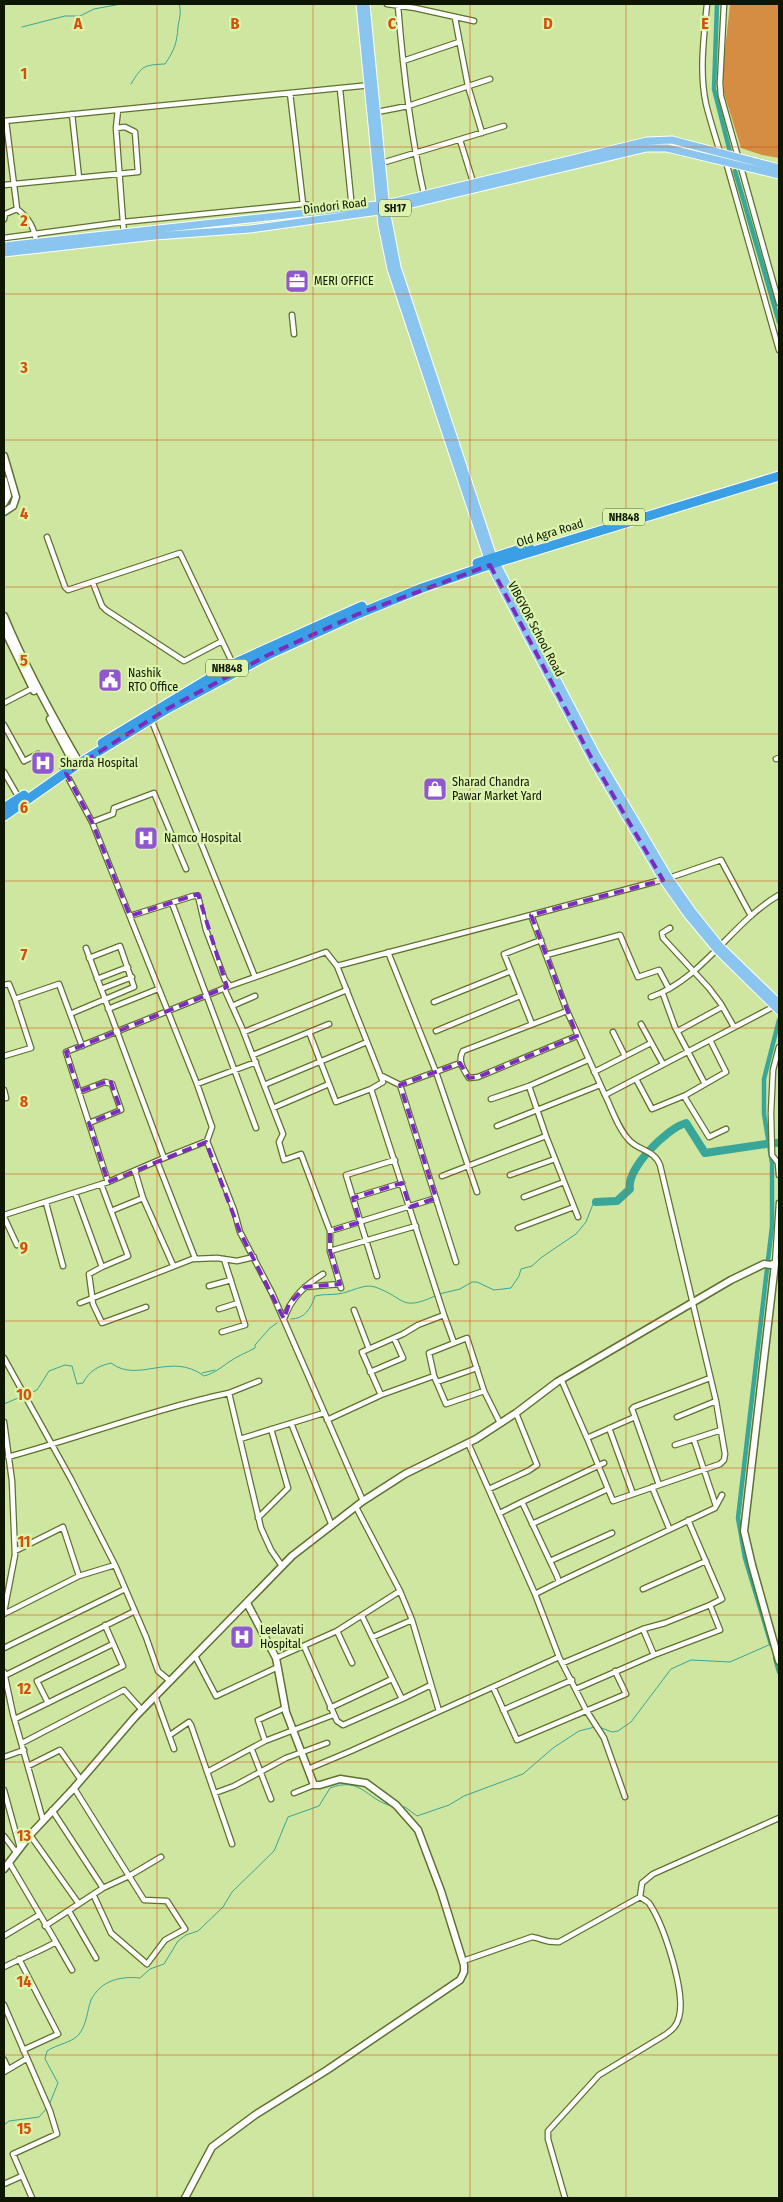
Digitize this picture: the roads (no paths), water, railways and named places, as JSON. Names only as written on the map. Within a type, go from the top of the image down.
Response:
[{"type":"highway","name":"NH848","points":[[76,763],[130,724],[233,664],[355,609],[491,561],[779,471]]},
{"type":"highway","name":"Old Agra Road","points":[[151,719],[276,651],[358,614],[422,588],[473,571],[491,561],[779,476]]},
{"type":"highway","name":"NH848","points":[[4,816],[65,770],[151,719]]},
{"type":"highway","name":"NH848","points":[[4,808],[39,788]]},
{"type":"main road","points":[[360,4],[377,112],[382,163],[383,207]]},
{"type":"main road","points":[[366,4],[383,207]]},
{"type":"main road","points":[[383,207],[424,194],[646,141],[672,140],[779,168]]},
{"type":"main road","name":"Dindori Road","points":[[4,253],[38,246],[125,236],[250,229],[320,220],[646,148],[667,148],[779,175]]},
{"type":"main road","name":"VIBGYOR School Road","points":[[383,207],[392,269],[491,561],[581,731],[666,879],[719,948],[778,1005]]},
{"type":"main road","points":[[125,236],[318,211],[352,212]]},
{"type":"main road","points":[[4,246],[38,246]]},
{"type":"main road","points":[[4,456],[16,498],[13,506],[4,512]]},
{"type":"main road","points":[[4,480],[8,496],[4,503]]},
{"type":"main road","points":[[4,616],[76,763]]},
{"type":"main road","points":[[4,629],[33,688],[76,763]]},
{"type":"main road","points":[[4,1869],[43,1820],[74,1788],[142,1710],[292,1556],[363,1501],[405,1474],[468,1443],[516,1413],[561,1379],[692,1303],[764,1264],[775,1264],[744,1531],[779,1660]]},
{"type":"main road","points":[[184,2198],[212,2147],[255,2115],[327,2070],[460,1980],[464,1972],[463,1961],[441,1891],[418,1830],[398,1808],[366,1783],[340,1779],[314,1785],[285,1708],[276,1658],[247,1603]]},
{"type":"street","points":[[387,4],[416,6],[455,18],[474,21]]},
{"type":"street","points":[[707,4],[704,40],[706,102],[724,153],[779,350]]},
{"type":"street","points":[[724,4],[720,83],[727,120],[779,303]]},
{"type":"street","points":[[398,6],[408,106],[415,153],[424,194]]},
{"type":"street","points":[[455,18],[458,42],[468,86],[482,133]]},
{"type":"street","points":[[403,61],[458,42]]},
{"type":"street","points":[[377,112],[408,106],[490,80]]},
{"type":"street","points":[[38,246],[28,218],[17,209],[5,121],[372,85]]},
{"type":"street","points":[[340,89],[352,212]]},
{"type":"street","points":[[290,93],[303,204]]},
{"type":"street","points":[[118,110],[116,128],[125,236]]},
{"type":"street","points":[[72,114],[79,178]]},
{"type":"street","points":[[382,163],[504,126]]},
{"type":"street","points":[[4,185],[138,172],[135,132],[125,127],[116,128]]},
{"type":"street","points":[[460,140],[473,182]]},
{"type":"street","points":[[4,232],[4,238],[123,222],[303,204],[310,205],[318,211],[320,220]]},
{"type":"street","points":[[4,219],[5,214],[17,209]]},
{"type":"street","points":[[292,315],[294,334]]},
{"type":"street","points":[[47,537],[68,590],[180,553],[233,664]]},
{"type":"street","points":[[93,583],[102,606],[106,610],[184,661],[222,642]]},
{"type":"street","points":[[4,703],[33,688]]},
{"type":"street","points":[[151,719],[254,977]]},
{"type":"street","points":[[4,725],[24,761],[38,754]]},
{"type":"street","points":[[65,770],[92,822],[197,1084],[212,1127],[207,1141],[234,1210],[240,1232],[284,1319],[363,1501]]},
{"type":"street","points":[[4,772],[19,798]]},
{"type":"street","points":[[92,822],[114,814],[114,808],[154,793],[186,869]]},
{"type":"street","points":[[337,966],[666,879],[721,860],[751,916]]},
{"type":"street","points":[[651,997],[663,994],[694,971],[766,902],[779,895]]},
{"type":"street","points":[[130,916],[198,896],[206,930],[225,980],[232,1006],[256,1062],[283,1134],[279,1142],[284,1160],[301,1154],[330,1231],[330,1252],[340,1286],[305,1287]]},
{"type":"street","points":[[172,903],[256,1128]]},
{"type":"street","points":[[531,915],[577,1036],[628,1140],[651,1152],[658,1159],[716,1401],[725,1454],[724,1460],[703,1470],[613,1501],[561,1379]]},
{"type":"street","points":[[670,928],[662,933],[662,938],[694,971],[722,1007],[734,1028]]},
{"type":"street","points":[[546,955],[620,935],[638,977],[659,970],[669,989]]},
{"type":"street","points":[[532,1024],[504,954],[541,940]]},
{"type":"street","points":[[70,1014],[134,987],[120,946],[89,958]]},
{"type":"street","points":[[86,948],[164,1158]]},
{"type":"street","points":[[108,1182],[66,1052],[227,987],[326,952],[337,966],[383,1082],[371,1089],[336,1102],[309,1032]]},
{"type":"street","points":[[388,952],[436,1072],[477,1192]]},
{"type":"street","points":[[97,978],[128,966]]},
{"type":"street","points":[[434,1002],[511,972]]},
{"type":"street","points":[[101,989],[132,978]]},
{"type":"street","points":[[4,985],[9,984],[31,1048],[4,1056]]},
{"type":"street","points":[[15,999],[58,984],[82,1046]]},
{"type":"street","points":[[108,1009],[158,989]]},
{"type":"street","points":[[244,1032],[347,990]]},
{"type":"street","points":[[663,994],[688,1052],[706,1084]]},
{"type":"street","points":[[232,1006],[256,996]]},
{"type":"street","points":[[436,1032],[520,996]]},
{"type":"street","points":[[605,1095],[778,1005]]},
{"type":"street","points":[[678,1031],[722,1007]]},
{"type":"street","points":[[567,1011],[463,1051],[460,1055],[460,1063],[469,1078],[478,1077],[577,1036]]},
{"type":"street","points":[[253,1055],[328,1024]]},
{"type":"street","points":[[641,1024],[663,1064]]},
{"type":"street","points":[[613,1032],[625,1056]]},
{"type":"street","points":[[636,1079],[652,1109],[684,1096],[726,1072],[710,1040]]},
{"type":"street","points":[[264,1085],[367,1042]]},
{"type":"street","points":[[594,1072],[651,1043]]},
{"type":"street","points":[[779,1047],[771,1082],[772,1155],[778,1163],[779,1175]]},
{"type":"street","points":[[491,1099],[529,1086],[588,1060]]},
{"type":"street","points":[[197,1084],[256,1062]]},
{"type":"street","points":[[400,1085],[460,1063]]},
{"type":"street","points":[[380,1075],[400,1085],[456,1262]]},
{"type":"street","points":[[79,1092],[105,1082],[112,1084],[121,1110],[89,1123]]},
{"type":"street","points":[[273,1108],[329,1084]]},
{"type":"street","points":[[498,1126],[600,1085]]},
{"type":"street","points":[[529,1086],[578,1218]]},
{"type":"street","points":[[371,1089],[454,1343]]},
{"type":"street","points":[[4,1090],[6,1098]]},
{"type":"street","points":[[684,1096],[709,1137],[726,1129]]},
{"type":"street","points":[[442,1176],[546,1136]]},
{"type":"street","points":[[17,1245],[4,1216],[108,1182],[207,1141]]},
{"type":"street","points":[[510,1175],[555,1159]]},
{"type":"street","points":[[377,1276],[346,1175],[394,1160]]},
{"type":"street","points":[[157,1162],[195,1258],[193,1259]]},
{"type":"street","points":[[135,1171],[143,1198],[173,1265]]},
{"type":"street","points":[[524,1197],[564,1182]]},
{"type":"street","points":[[353,1198],[402,1183]]},
{"type":"street","points":[[101,1184],[128,1256],[89,1274],[93,1304],[102,1323],[146,1307]]},
{"type":"street","points":[[75,1193],[102,1267]]},
{"type":"street","points":[[111,1211],[143,1198]]},
{"type":"street","points":[[330,1231],[410,1208],[436,1198]]},
{"type":"street","points":[[46,1203],[63,1266]]},
{"type":"street","points":[[775,1264],[779,1203]]},
{"type":"street","points":[[518,1228],[574,1207]]},
{"type":"street","points":[[330,1252],[416,1226]]},
{"type":"street","points":[[80,1303],[152,1276],[173,1265],[193,1259],[237,1261],[254,1257]]},
{"type":"street","points":[[222,1332],[245,1325],[224,1259]]},
{"type":"street","points":[[284,1319],[289,1304],[305,1287],[323,1274]]},
{"type":"street","points":[[208,1286],[231,1280]]},
{"type":"street","points":[[218,1309],[238,1303]]},
{"type":"street","points":[[354,1310],[368,1349]]},
{"type":"street","points":[[382,1395],[362,1352],[418,1325],[444,1315]]},
{"type":"street","points":[[370,1372],[402,1358],[394,1338]]},
{"type":"street","points":[[484,1391],[446,1404],[434,1376],[429,1353],[467,1338],[484,1391],[500,1423]]},
{"type":"street","points":[[4,1358],[71,1479],[115,1565],[135,1610],[158,1671],[170,1682]]},
{"type":"street","points":[[437,1382],[477,1368]]},
{"type":"street","points":[[327,1420],[382,1395],[434,1376]]},
{"type":"street","points":[[659,1485],[632,1409],[710,1378]]},
{"type":"street","points":[[8,1457],[191,1401],[229,1393],[259,1381]]},
{"type":"street","points":[[229,1393],[258,1518],[271,1550],[282,1566]]},
{"type":"street","points":[[677,1417],[716,1401]]},
{"type":"street","points":[[240,1439],[324,1413]]},
{"type":"street","points":[[489,1489],[528,1471],[536,1465],[516,1413]]},
{"type":"street","points":[[587,1438],[635,1417]]},
{"type":"street","points":[[4,1422],[12,1481],[15,1551],[4,1613]]},
{"type":"street","points":[[291,1423],[332,1526]]},
{"type":"street","points":[[609,1428],[633,1494]]},
{"type":"street","points":[[258,1518],[288,1488],[271,1430]]},
{"type":"street","points":[[675,1445],[721,1430]]},
{"type":"street","points":[[694,1440],[716,1506]]},
{"type":"street","points":[[468,1443],[535,1594],[560,1657],[586,1710],[603,1736],[625,1797]]},
{"type":"street","points":[[500,1513],[604,1463]]},
{"type":"street","points":[[652,1488],[669,1528]]},
{"type":"street","points":[[532,1524],[608,1489]]},
{"type":"street","points":[[535,1594],[716,1506],[719,1504],[722,1495]]},
{"type":"street","points":[[522,1502],[558,1582]]},
{"type":"street","points":[[356,1507],[400,1590],[412,1620],[440,1711]]},
{"type":"street","points":[[563,1663],[643,1629],[665,1623],[722,1599],[688,1520]]},
{"type":"street","points":[[15,1551],[62,1527],[79,1576]]},
{"type":"street","points":[[550,1561],[612,1534]]},
{"type":"street","points":[[644,1589],[706,1561]]},
{"type":"street","points":[[4,1613],[79,1576],[115,1565]]},
{"type":"street","points":[[4,1648],[125,1588]]},
{"type":"street","points":[[276,1658],[337,1631],[400,1590]]},
{"type":"street","points":[[576,1689],[654,1655],[720,1630],[710,1605]]},
{"type":"street","points":[[43,1820],[4,1674],[135,1610]]},
{"type":"street","points":[[362,1616],[402,1698]]},
{"type":"street","points":[[373,1637],[412,1620]]},
{"type":"street","points":[[15,1719],[123,1666],[105,1625]]},
{"type":"street","points":[[643,1629],[654,1655]]},
{"type":"street","points":[[337,1631],[352,1663]]},
{"type":"street","points":[[48,1703],[37,1681],[113,1644]]},
{"type":"street","points":[[304,1646],[333,1715],[337,1721],[343,1724],[431,1685]]},
{"type":"street","points":[[195,1656],[216,1696],[278,1667]]},
{"type":"street","points":[[308,1769],[560,1657]]},
{"type":"street","points":[[492,1687],[517,1740],[626,1694],[615,1671]]},
{"type":"street","points":[[330,1708],[392,1679]]},
{"type":"street","points":[[503,1710],[572,1680]]},
{"type":"street","points":[[22,1743],[124,1690],[142,1710]]},
{"type":"street","points":[[156,1696],[174,1749]]},
{"type":"street","points":[[265,1741],[258,1720],[285,1708]]},
{"type":"street","points":[[207,1772],[252,1750],[265,1741],[294,1732],[333,1715]]},
{"type":"street","points":[[170,1735],[189,1722],[232,1844]]},
{"type":"street","points":[[215,1792],[234,1786],[286,1758],[327,1742]]},
{"type":"street","points":[[4,1757],[24,1750]]},
{"type":"street","points":[[28,1766],[60,1750],[81,1780]]},
{"type":"street","points":[[252,1750],[271,1799]]},
{"type":"street","points":[[294,1793],[314,1785]]},
{"type":"street","points":[[74,1788],[144,1900],[167,1901],[185,1929],[165,1940],[146,1964],[111,1933],[94,1896]]},
{"type":"street","points":[[4,1790],[18,1850]]},
{"type":"street","points":[[52,1810],[103,1888]]},
{"type":"street","points":[[640,1897],[642,1883],[653,1874],[779,1818]]},
{"type":"street","points":[[30,1835],[79,1904]]},
{"type":"street","points":[[4,1836],[18,1850]]},
{"type":"street","points":[[45,1926],[94,1896],[103,1888],[129,1876],[161,1857]]},
{"type":"street","points":[[9,1862],[72,1970]]},
{"type":"street","points":[[463,1961],[532,1937],[540,1938],[547,1943],[559,1942],[640,1897]]},
{"type":"street","points":[[565,2198],[548,2139],[548,2131],[599,2075],[665,2035],[675,2027],[680,2014],[680,1996],[667,1942],[649,1902],[640,1897]]},
{"type":"street","points":[[69,1911],[96,1958]]},
{"type":"street","points":[[4,1936],[39,1915]]},
{"type":"street","points":[[4,1967],[19,1959],[37,1953],[56,1942]]},
{"type":"street","points":[[19,1959],[58,2034],[23,2050]]},
{"type":"street","points":[[4,2005],[6,2019],[23,2050],[50,2111],[57,2134],[13,2154],[32,2198]]},
{"type":"street","points":[[4,2060],[6,2070],[26,2059]]},
{"type":"street","points":[[4,2184],[22,2176]]},
{"type":"waterway","points":[[22,27],[65,16],[80,16],[94,9],[121,4]]},
{"type":"waterway","points":[[131,84],[138,73],[147,66],[165,64],[177,38],[180,13],[179,4]]},
{"type":"waterway","points":[[717,4],[714,89],[730,152]]},
{"type":"waterway","points":[[735,171],[779,322]]},
{"type":"waterway","points":[[771,1644],[745,1558],[738,1518],[772,1226],[772,1163],[764,1114],[764,1079],[779,1020]]},
{"type":"waterway","points":[[596,1202],[617,1201],[630,1189],[630,1181],[634,1171],[649,1150],[678,1126],[686,1123],[705,1153],[766,1144]]},
{"type":"waterway","points":[[774,1143],[779,1143]]},
{"type":"waterway","points":[[439,1294],[460,1289],[472,1282],[477,1282],[494,1290],[511,1288],[521,1269],[532,1266],[576,1234],[586,1222],[593,1204],[596,1202]]},
{"type":"waterway","points":[[291,1319],[304,1315],[312,1305],[315,1296],[342,1293],[366,1286],[375,1287],[409,1303],[424,1301],[435,1296]]},
{"type":"waterway","points":[[4,1404],[37,1390],[49,1371],[65,1365],[72,1366],[77,1384],[83,1383],[94,1370],[111,1363],[121,1369],[132,1370],[179,1366],[192,1369],[204,1376],[255,1348],[255,1345],[277,1323]]},
{"type":"waterway","points":[[202,1373],[215,1370]]},
{"type":"waterway","points":[[599,1727],[612,1732],[618,1731],[631,1722],[671,1669],[691,1660],[730,1662],[771,1644]]},
{"type":"waterway","points":[[775,1658],[779,1672]]},
{"type":"waterway","points":[[400,1807],[405,1807],[417,1816],[449,1805],[464,1796],[523,1774],[553,1748],[579,1731],[595,1727]]},
{"type":"waterway","points":[[49,2105],[58,2083],[45,2059],[47,2051],[73,2039],[80,2033],[95,1993],[112,1981],[140,1978],[150,1969],[164,1964],[178,1941],[186,1935],[198,1931],[223,1907],[232,1892],[274,1851],[288,1817],[319,1806],[330,1788],[341,1785],[357,1787],[383,1803],[392,1806]]},
{"type":"waterway","points":[[4,2125],[9,2121],[39,2117],[47,2108]]},
{"type":"place","name":"MERI OFFICE","points":[[297,281]]},
{"type":"place","name":"Nashik RTO Office","points":[[110,680]]},
{"type":"place","name":"Sharda Hospital","points":[[43,763]]},
{"type":"place","name":"Sharad Chandra Pawar Market Yard","points":[[435,789]]},
{"type":"place","name":"Namco Hospital","points":[[146,838]]},
{"type":"place","name":"Leelavati Hospital","points":[[242,1637]]}]
